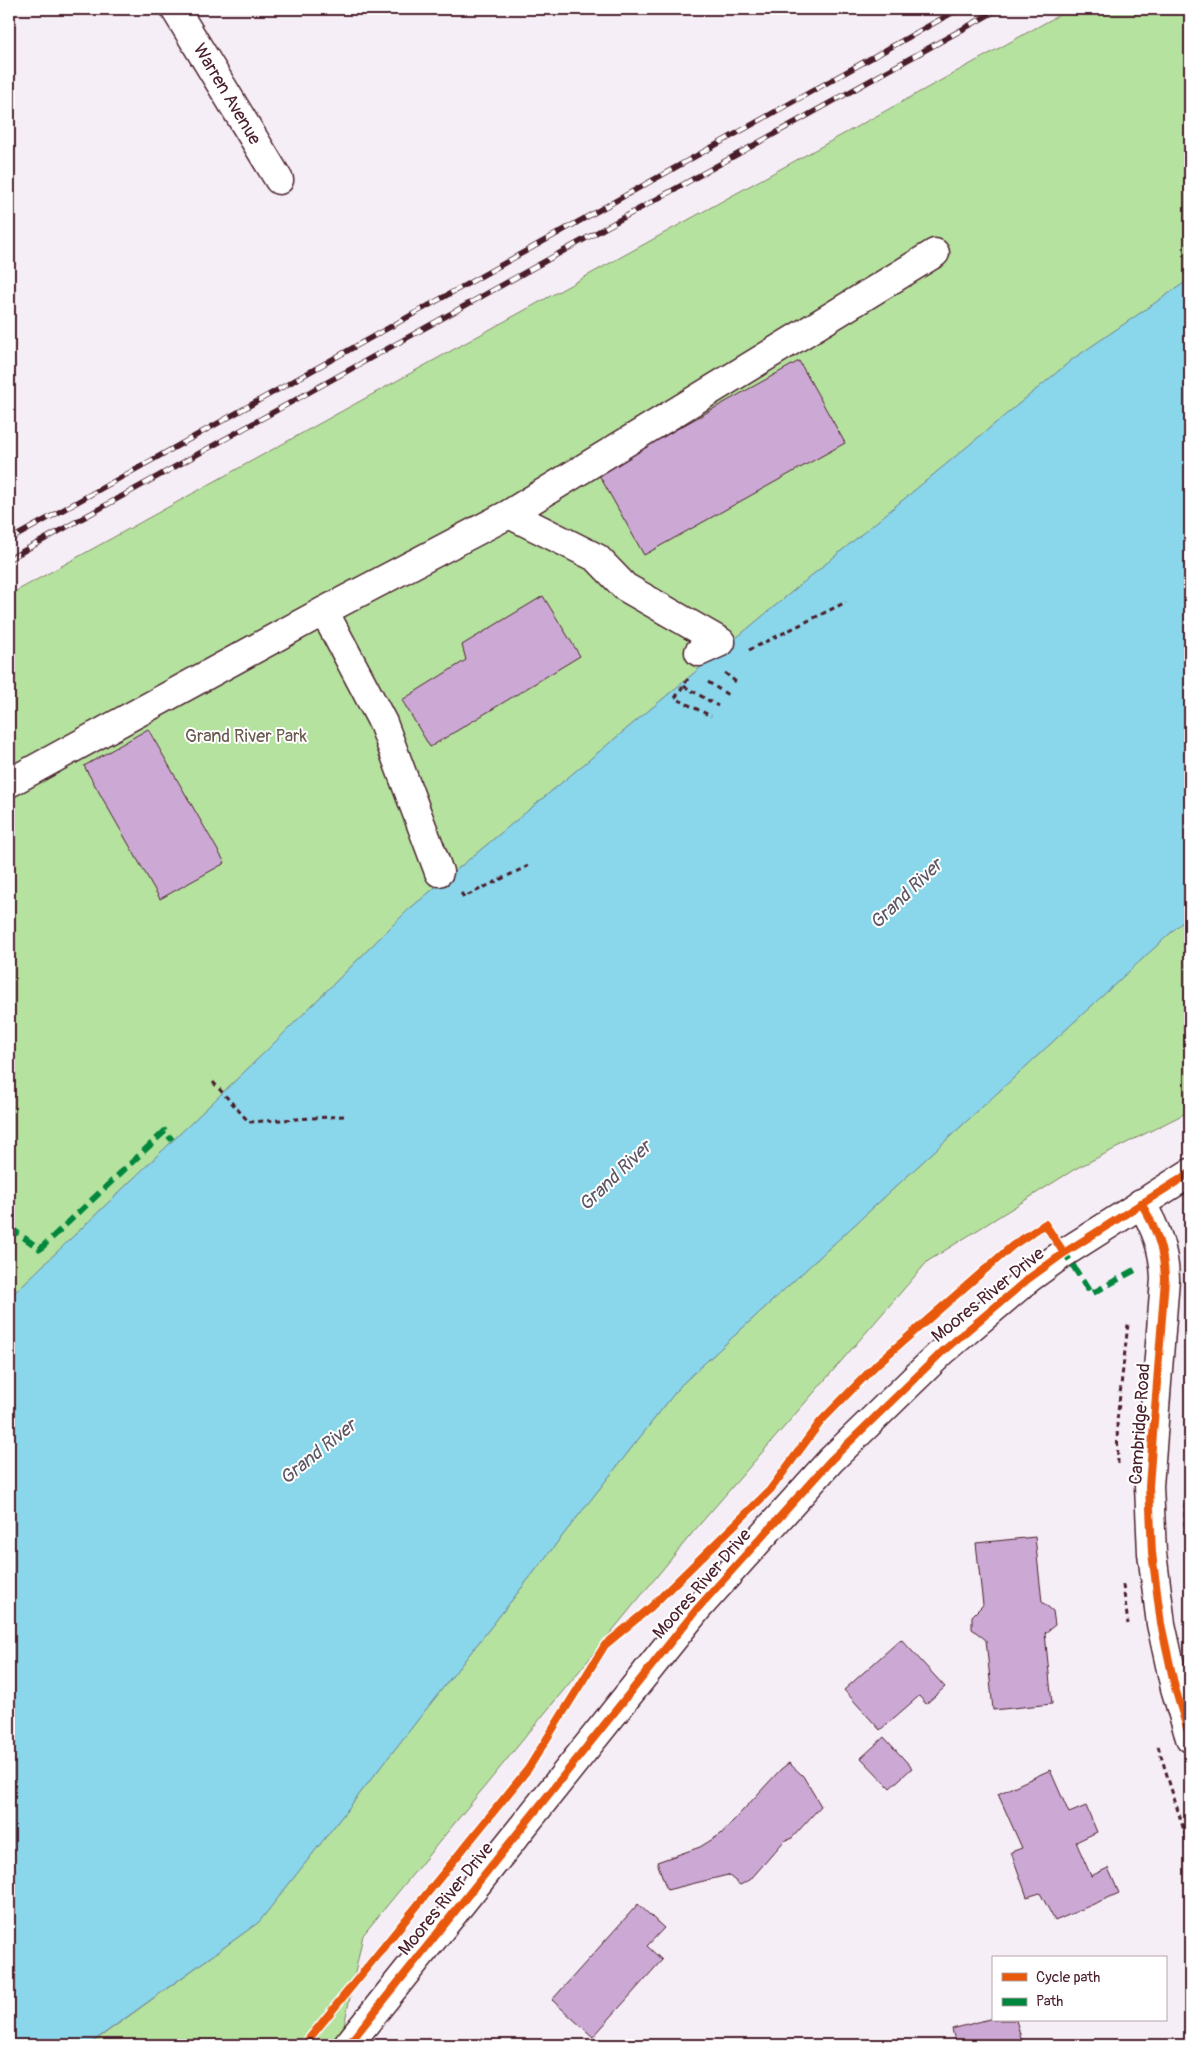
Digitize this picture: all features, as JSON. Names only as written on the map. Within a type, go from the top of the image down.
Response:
[{"type":"street","name":"Warren Avenue","points":[[175,9],[279,180]]},
{"type":"street","points":[[9,783],[324,611],[509,514],[935,254]]},
{"type":"street","points":[[509,514],[597,558],[625,587],[704,655]]},
{"type":"street","points":[[324,611],[383,722],[439,872]]},
{"type":"street","name":"Moores River Drive","points":[[348,2045],[697,1609],[831,1460],[943,1350],[1028,1279],[1141,1203],[1190,1173]]},
{"type":"street","name":"Cambridge Road","points":[[1141,1203],[1157,1230],[1164,1256],[1165,1279],[1150,1486],[1152,1553],[1161,1624],[1175,1688],[1190,1738]]},
{"type":"path","points":[[711,716],[675,698],[704,655],[742,654],[846,602]]},
{"type":"path","points":[[707,681],[728,695]]},
{"type":"path","points":[[684,686],[718,706]]},
{"type":"path","points":[[439,872],[464,896],[528,866]]},
{"type":"path","points":[[213,1082],[249,1122],[344,1116]]},
{"type":"path","points":[[1186,1437],[1185,1526],[1190,1578]]},
{"type":"green space","name":"Grand River Park","points":[[1070,9],[1190,9],[1190,279],[1073,359],[408,910],[265,1052],[9,1298],[9,595]]},
{"type":"green space","points":[[1190,915],[1190,1111],[1075,1169],[928,1261],[694,1531],[363,1935],[340,2045],[89,2045],[259,1922],[681,1385]]},
{"type":"water","name":"Grand River","points":[[1190,279],[1190,915],[681,1385],[259,1922],[88,2045],[9,2045],[9,1298],[265,1052],[408,910],[1073,359]]},
{"type":"building","points":[[799,361],[845,443],[644,555],[598,473]]},
{"type":"building","points":[[543,596],[580,656],[430,747],[402,700],[466,660],[462,645]]},
{"type":"building","points":[[148,729],[225,863],[160,899],[84,766]]},
{"type":"building","points":[[1035,1537],[1042,1602],[1053,1611],[1055,1625],[1045,1633],[1052,1704],[993,1710],[986,1640],[972,1629],[972,1616],[983,1605],[976,1543]]},
{"type":"building","points":[[901,1639],[945,1687],[926,1704],[919,1696],[880,1730],[844,1690]]},
{"type":"building","points":[[884,1737],[912,1768],[890,1788],[861,1758]]},
{"type":"building","points":[[789,1763],[803,1776],[821,1806],[792,1838],[784,1841],[750,1880],[740,1885],[728,1875],[667,1890],[657,1862],[700,1847],[721,1834],[781,1769]]},
{"type":"building","points":[[1050,1770],[1069,1813],[1086,1806],[1097,1832],[1076,1842],[1091,1876],[1108,1868],[1119,1893],[1055,1921],[1040,1893],[1027,1897],[1011,1852],[1022,1848],[998,1794]]},
{"type":"building","points":[[638,1904],[664,1928],[647,1946],[662,1960],[593,2037],[552,2000]]},
{"type":"building","points":[[992,2018],[992,2022],[1017,2022],[1023,2045],[956,2045],[952,2029]]},
{"type":"railway","points":[[9,540],[959,9]]},
{"type":"railway","points":[[9,559],[999,9]]},
{"type":"marked path","points":[[9,1227],[40,1249],[165,1131],[172,1140]]},
{"type":"marked path","points":[[1063,1250],[1091,1294],[1135,1270]]},
{"type":"cycle path","points":[[348,2045],[697,1609],[831,1460],[943,1351],[1028,1279],[1064,1253],[1190,1173]]},
{"type":"cycle path","points":[[1141,1203],[1158,1239],[1163,1258],[1165,1279],[1149,1486],[1152,1553],[1161,1624],[1175,1688],[1190,1738]]},
{"type":"cycle path","points":[[304,2045],[528,1769],[605,1645],[651,1607],[770,1490],[821,1421],[877,1364],[1012,1246],[1045,1224],[1064,1253]]}]
